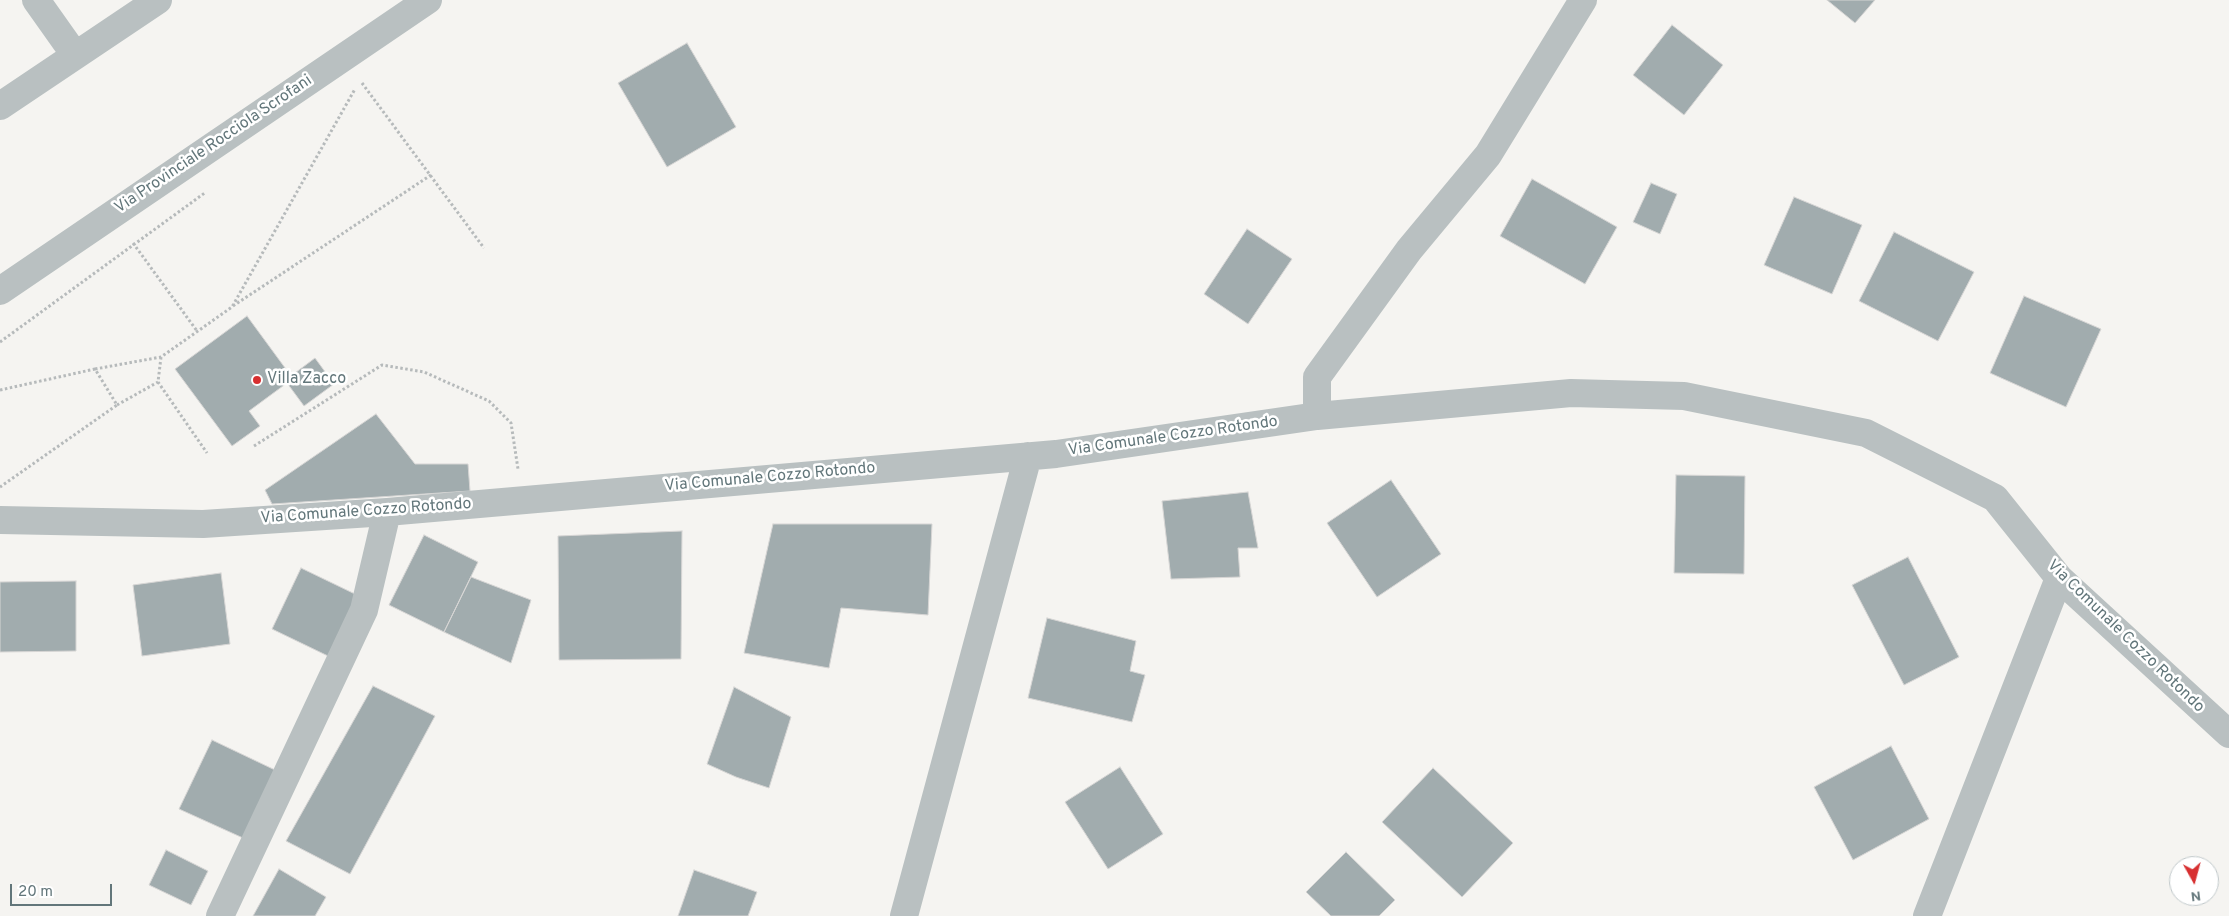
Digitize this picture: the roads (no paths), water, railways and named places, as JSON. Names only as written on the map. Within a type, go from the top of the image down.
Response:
[{"type":"street","points":[[36,0],[76,55]]},
{"type":"street","points":[[0,106],[158,0]]},
{"type":"street","name":"Via Provinciale Rocciola Scrofani","points":[[0,291],[428,0]]},
{"type":"street","points":[[1317,416],[1317,377],[1410,250],[1488,155],[1583,0]]},
{"type":"street","name":"Via Comunale Cozzo Rotondo","points":[[0,520],[203,524],[387,512],[1028,456],[1317,416],[1571,392],[1684,396],[1866,434],[1995,498],[2059,578],[2229,734]]},
{"type":"street","points":[[904,916],[1028,456]]},
{"type":"street","points":[[220,916],[364,610],[387,512]]},
{"type":"street","points":[[1927,916],[2059,578]]},
{"type":"place","name":"Villa Zacco","points":[[257,380]]}]
